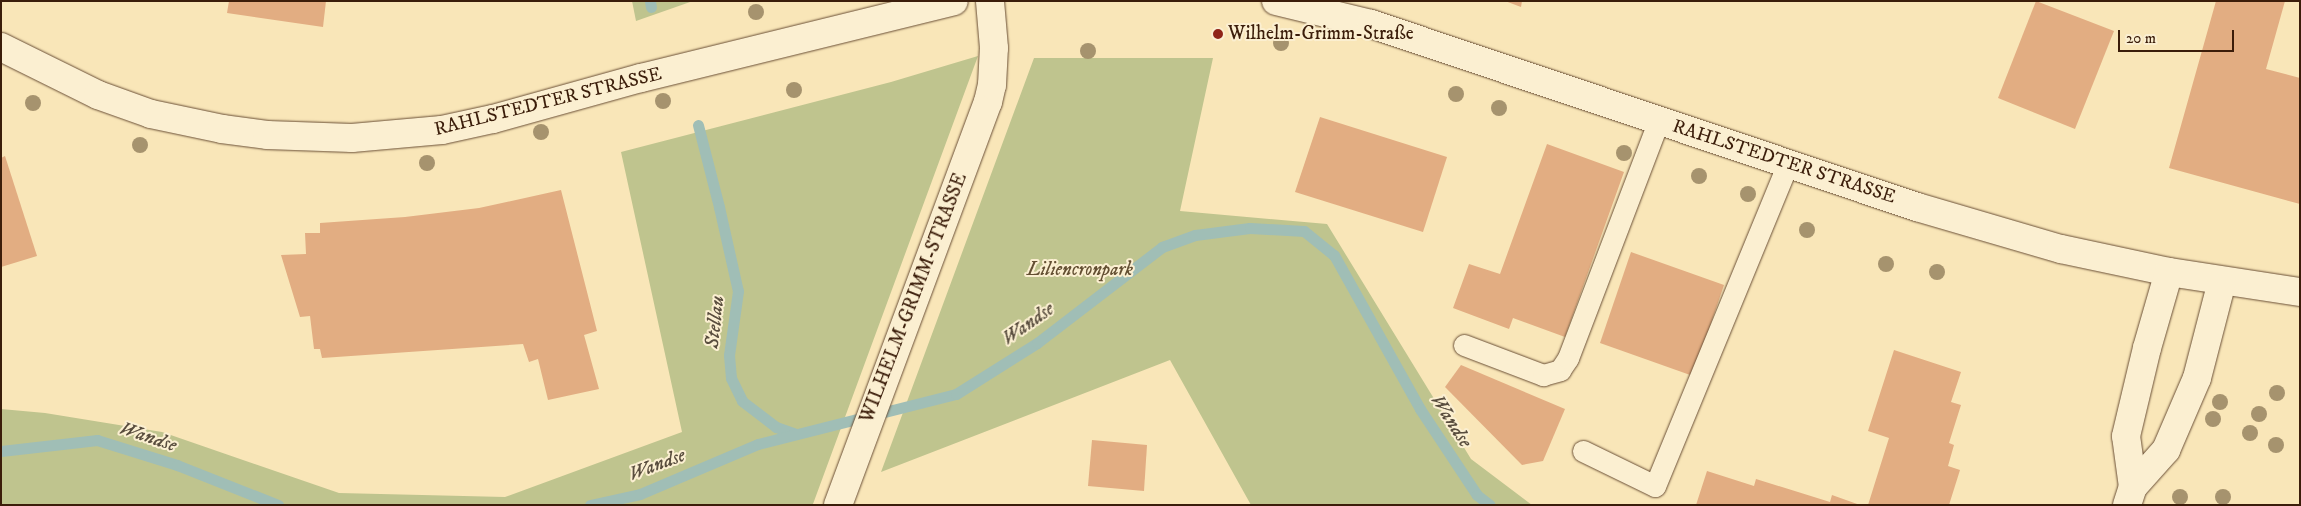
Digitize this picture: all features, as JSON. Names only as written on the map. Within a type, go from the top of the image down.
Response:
[{"type":"main road","name":"RAHLSTEDTER STRASSE","points":[[1,47],[98,95],[151,114],[222,129],[267,135],[352,138],[442,130],[493,120],[641,78],[954,1]]},
{"type":"main road","name":"WILHELM-GRIMM-STRASSE","points":[[838,505],[875,401],[988,102],[992,85],[994,48],[990,1]]},
{"type":"main road","name":"RAHLSTEDTER STRASSE","points":[[1276,1],[1371,24],[1917,207],[2060,249],[2169,272],[2300,292]]},
{"type":"main road","points":[[2130,496],[2126,436],[2147,348],[2169,272]]},
{"type":"main road","points":[[2130,496],[2166,450],[2197,378],[2222,281]]},
{"type":"lane","points":[[1464,345],[1543,375],[1560,370],[1568,358],[1658,120]]},
{"type":"lane","points":[[1583,451],[1655,486],[1788,163]]},
{"type":"green space","points":[[632,1],[693,1],[636,21]]},
{"type":"green space","points":[[978,56],[813,504],[1,505],[1,409],[45,413],[162,432],[339,493],[505,497],[682,432],[621,152],[891,82]]},
{"type":"green space","name":"Liliencronpark","points":[[1034,58],[1213,58],[1180,211],[1327,224],[1471,459],[1532,505],[1251,505],[1170,360],[881,472]]},
{"type":"building","points":[[229,1],[326,1],[323,27],[227,13]]},
{"type":"building","points":[[1505,1],[1522,1],[1521,7]]},
{"type":"building","points":[[2036,1],[2114,31],[2075,129],[1998,98]]},
{"type":"building","points":[[2216,1],[2285,1],[2266,69],[2300,78],[2300,204],[2169,168]]},
{"type":"building","points":[[1320,117],[1447,157],[1423,232],[1295,192]]},
{"type":"building","points":[[1547,144],[1624,172],[1565,337],[1513,318],[1509,329],[1453,308],[1469,264],[1500,274]]},
{"type":"building","points":[[5,156],[37,256],[1,267],[1,158]]},
{"type":"building","points":[[561,190],[597,331],[584,335],[599,389],[548,400],[538,359],[529,362],[523,344],[322,358],[320,349],[314,349],[310,316],[300,317],[281,255],[306,254],[305,233],[320,233],[320,223],[405,217],[479,208]]},
{"type":"building","points":[[1631,252],[1724,285],[1693,376],[1600,343]]},
{"type":"building","points":[[1894,350],[1961,372],[1951,402],[1961,405],[1949,443],[1954,445],[1948,466],[1960,470],[1949,505],[1868,505],[1889,438],[1868,431]]},
{"type":"building","points":[[1461,365],[1565,409],[1543,461],[1522,465],[1445,387]]},
{"type":"building","points":[[1092,440],[1147,445],[1144,491],[1088,486]]},
{"type":"building","points":[[1707,471],[1754,486],[1756,479],[1830,502],[1832,495],[1860,505],[1696,505]]},
{"type":"waterway","name":"Stellau","points":[[650,1],[651,7]]},
{"type":"waterway","name":"Stellau","points":[[698,125],[738,291],[729,355],[731,378],[742,401],[776,427],[796,434]]},
{"type":"waterway","name":"Wandse","points":[[590,505],[640,494],[758,444],[956,394],[1037,343],[1162,247],[1195,235],[1250,228],[1304,231],[1334,255],[1420,409],[1477,495],[1490,505]]},
{"type":"waterway","name":"Wandse","points":[[1,451],[97,440],[177,465],[278,505]]},
{"type":"place","name":"Wilhelm-Grimm-Straße","points":[[1218,34]]}]
